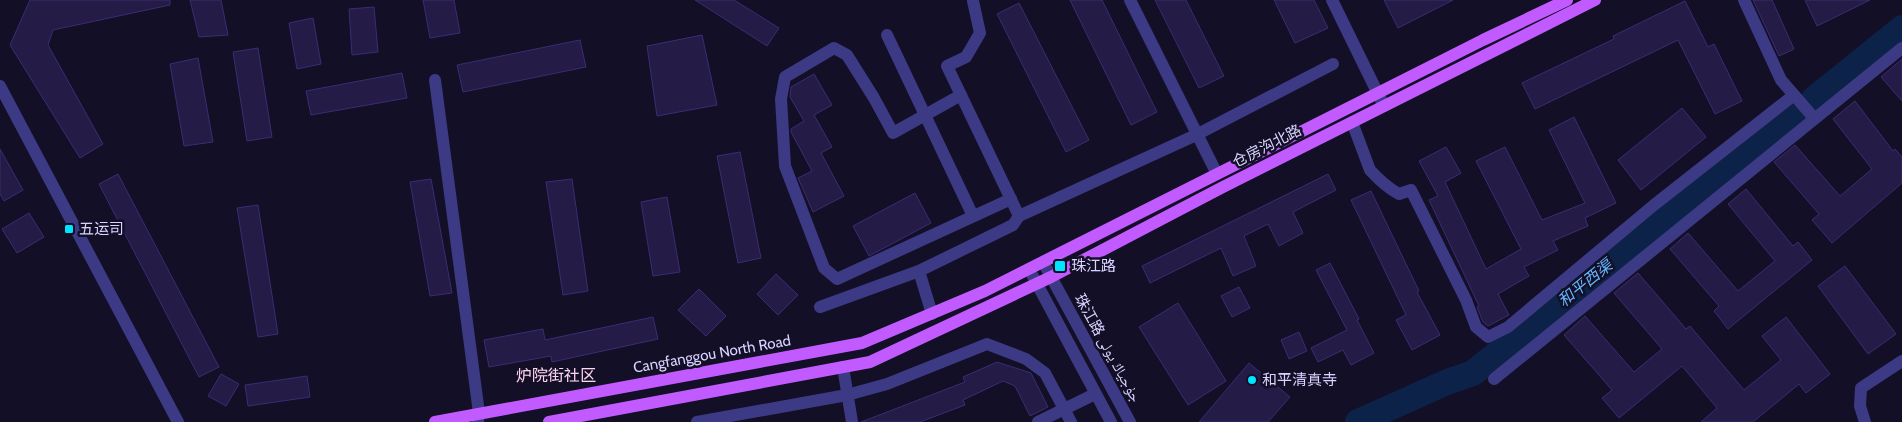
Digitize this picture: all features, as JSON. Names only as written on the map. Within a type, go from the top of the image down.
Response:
[{"type":"main road","name":"仓房沟北路","points":[[932,314],[986,291],[1567,0]]},
{"type":"main road","name":"仓房沟北路","points":[[1037,284],[1223,187],[1595,0]]},
{"type":"main road","points":[[549,422],[870,362],[1037,284]]},
{"type":"main road","name":"Cangfanggou North Road","points":[[435,422],[478,418],[862,343],[932,314]]},
{"type":"street","points":[[974,0],[980,33],[966,57],[947,66],[1019,216]]},
{"type":"street","points":[[1130,0],[1217,174]]},
{"type":"street","points":[[1332,0],[1384,106]]},
{"type":"street","points":[[1744,0],[1781,80],[1814,118]]},
{"type":"street","points":[[887,34],[973,216]]},
{"type":"street","points":[[961,95],[893,133],[847,55],[834,48],[785,77],[782,99],[785,166],[824,268],[837,279],[1011,199]]},
{"type":"street","points":[[1494,379],[1902,48]]},
{"type":"street","points":[[820,307],[919,271],[1014,225],[1019,216],[1196,135],[1333,64]]},
{"type":"street","points":[[435,80],[478,418]]},
{"type":"street","points":[[0,86],[178,422]]},
{"type":"street","points":[[1352,122],[1370,170],[1375,176],[1399,194],[1412,190],[1466,300],[1476,327],[1488,337],[1508,327],[1654,205],[1794,95]]},
{"type":"street","name":"珠江路 جۇجياڭ يولى","points":[[1043,262],[1130,422]]},
{"type":"street","points":[[1029,269],[1111,422]]},
{"type":"street","points":[[919,271],[932,314]]},
{"type":"street","points":[[697,422],[847,395],[887,384],[987,344],[1026,358],[1044,373],[1071,422]]},
{"type":"street","points":[[1865,422],[1860,406],[1861,388],[1902,362]]},
{"type":"street","points":[[842,367],[852,422]]},
{"type":"street","points":[[1038,422],[1095,394]]},
{"type":"building","points":[[30,0],[170,0],[170,5],[53,30],[48,45],[103,144],[80,158],[10,45]]},
{"type":"building","points":[[190,0],[221,0],[228,35],[199,37]]},
{"type":"building","points":[[423,0],[454,0],[460,33],[430,38]]},
{"type":"building","points":[[695,0],[734,0],[779,28],[767,46]]},
{"type":"building","points":[[1070,0],[1102,0],[1157,112],[1131,125]]},
{"type":"building","points":[[1155,0],[1186,0],[1224,76],[1199,88]]},
{"type":"building","points":[[1274,0],[1314,0],[1328,28],[1295,43]]},
{"type":"building","points":[[1384,0],[1453,0],[1398,28]]},
{"type":"building","points":[[1753,0],[1772,0],[1794,49],[1779,56]]},
{"type":"building","points":[[1805,0],[1870,0],[1817,26]]},
{"type":"building","points":[[1685,1],[1708,47],[1714,44],[1742,101],[1715,114],[1678,40],[1535,109],[1522,83],[1614,39],[1613,36]]},
{"type":"building","points":[[1019,3],[1089,140],[1066,152],[997,14]]},
{"type":"building","points":[[374,7],[378,52],[352,55],[349,9]]},
{"type":"building","points":[[313,18],[321,64],[297,69],[289,23]]},
{"type":"building","points":[[702,35],[717,105],[657,116],[647,46]]},
{"type":"building","points":[[580,40],[586,67],[463,92],[457,65]]},
{"type":"building","points":[[258,48],[272,137],[247,141],[233,52]]},
{"type":"building","points":[[198,58],[213,142],[184,146],[170,64]]},
{"type":"building","points":[[1902,59],[1902,101],[1881,77]]},
{"type":"building","points":[[402,73],[407,98],[311,115],[306,91]]},
{"type":"building","points":[[814,74],[832,105],[814,115],[832,147],[821,153],[844,196],[813,212],[798,178],[812,171],[791,132],[791,129],[804,121],[790,97],[791,87]]},
{"type":"building","points":[[1855,101],[1893,151],[1895,149],[1902,157],[1902,183],[1832,243],[1812,220],[1819,214],[1774,162],[1795,145],[1840,196],[1872,169],[1833,119]]},
{"type":"building","points":[[1682,108],[1706,137],[1641,190],[1618,160]]},
{"type":"building","points":[[1574,117],[1616,203],[1585,218],[1588,226],[1553,241],[1558,250],[1524,267],[1529,276],[1498,294],[1509,315],[1488,326],[1483,322],[1477,307],[1479,306],[1429,200],[1438,196],[1419,161],[1446,147],[1461,173],[1445,182],[1486,269],[1521,249],[1476,161],[1505,147],[1542,220],[1585,203],[1549,130]]},
{"type":"building","points":[[0,149],[23,190],[4,201],[0,194]]},
{"type":"building","points":[[740,152],[761,258],[738,263],[717,156]]},
{"type":"building","points":[[118,174],[219,367],[199,377],[99,184]]},
{"type":"building","points":[[1328,174],[1336,190],[1293,212],[1303,233],[1279,246],[1268,224],[1244,236],[1256,266],[1233,276],[1221,248],[1150,283],[1142,266]]},
{"type":"building","points":[[431,179],[452,293],[430,296],[410,182]]},
{"type":"building","points":[[572,179],[588,291],[563,295],[546,182]]},
{"type":"building","points":[[1746,189],[1793,246],[1798,242],[1812,260],[1728,329],[1714,311],[1719,306],[1670,249],[1688,233],[1738,291],[1775,261],[1728,204]]},
{"type":"building","points":[[1371,191],[1419,291],[1417,292],[1440,335],[1412,350],[1396,320],[1406,315],[1351,200]]},
{"type":"building","points":[[915,193],[931,223],[869,256],[853,226]]},
{"type":"building","points":[[667,197],[680,272],[653,276],[641,202]]},
{"type":"building","points":[[258,205],[278,334],[258,337],[237,208]]},
{"type":"building","points":[[29,213],[44,237],[17,253],[2,229]]},
{"type":"building","points":[[1330,263],[1374,353],[1351,365],[1343,350],[1318,362],[1311,348],[1347,330],[1316,270]]},
{"type":"building","points":[[1845,266],[1896,334],[1868,354],[1818,286]]},
{"type":"building","points":[[1638,273],[1686,329],[1690,326],[1744,390],[1781,360],[1762,336],[1786,317],[1830,374],[1806,393],[1799,384],[1753,422],[1701,422],[1717,408],[1682,366],[1619,418],[1602,398],[1612,390],[1564,335],[1585,316],[1634,372],[1662,349],[1614,293]]},
{"type":"building","points":[[776,274],[798,295],[778,315],[757,294]]},
{"type":"building","points":[[1239,287],[1250,308],[1232,317],[1221,296]]},
{"type":"building","points":[[699,289],[726,316],[706,336],[678,310]]},
{"type":"building","points":[[1178,303],[1226,381],[1188,405],[1139,327]]},
{"type":"building","points":[[653,317],[658,339],[552,362],[551,356],[489,367],[484,340],[543,329],[545,340]]},
{"type":"building","points":[[1299,332],[1307,351],[1289,359],[1281,340]]},
{"type":"building","points":[[997,362],[1031,373],[1048,407],[1030,416],[1015,386],[1003,381],[963,400],[965,405],[920,422],[861,422],[965,382],[963,377]]},
{"type":"building","name":"和平清真寺","points":[[1249,363],[1290,397],[1268,422],[1199,422]]},
{"type":"building","points":[[221,374],[239,384],[226,406],[208,396]]},
{"type":"building","points":[[307,376],[310,397],[248,406],[245,385]]},
{"type":"waterway","name":"和平西渠","points":[[1814,99],[1902,28]]},
{"type":"waterway","name":"和平西渠","points":[[1358,422],[1447,382],[1473,373],[1794,115]]},
{"type":"place","name":"五运司","points":[[69,229]]},
{"type":"place","name":"珠江路","points":[[1060,266]]},
{"type":"place","name":"和平清真寺","points":[[1252,380]]},
{"type":"district","name":"炉院街社区","points":[[556,375]]}]
